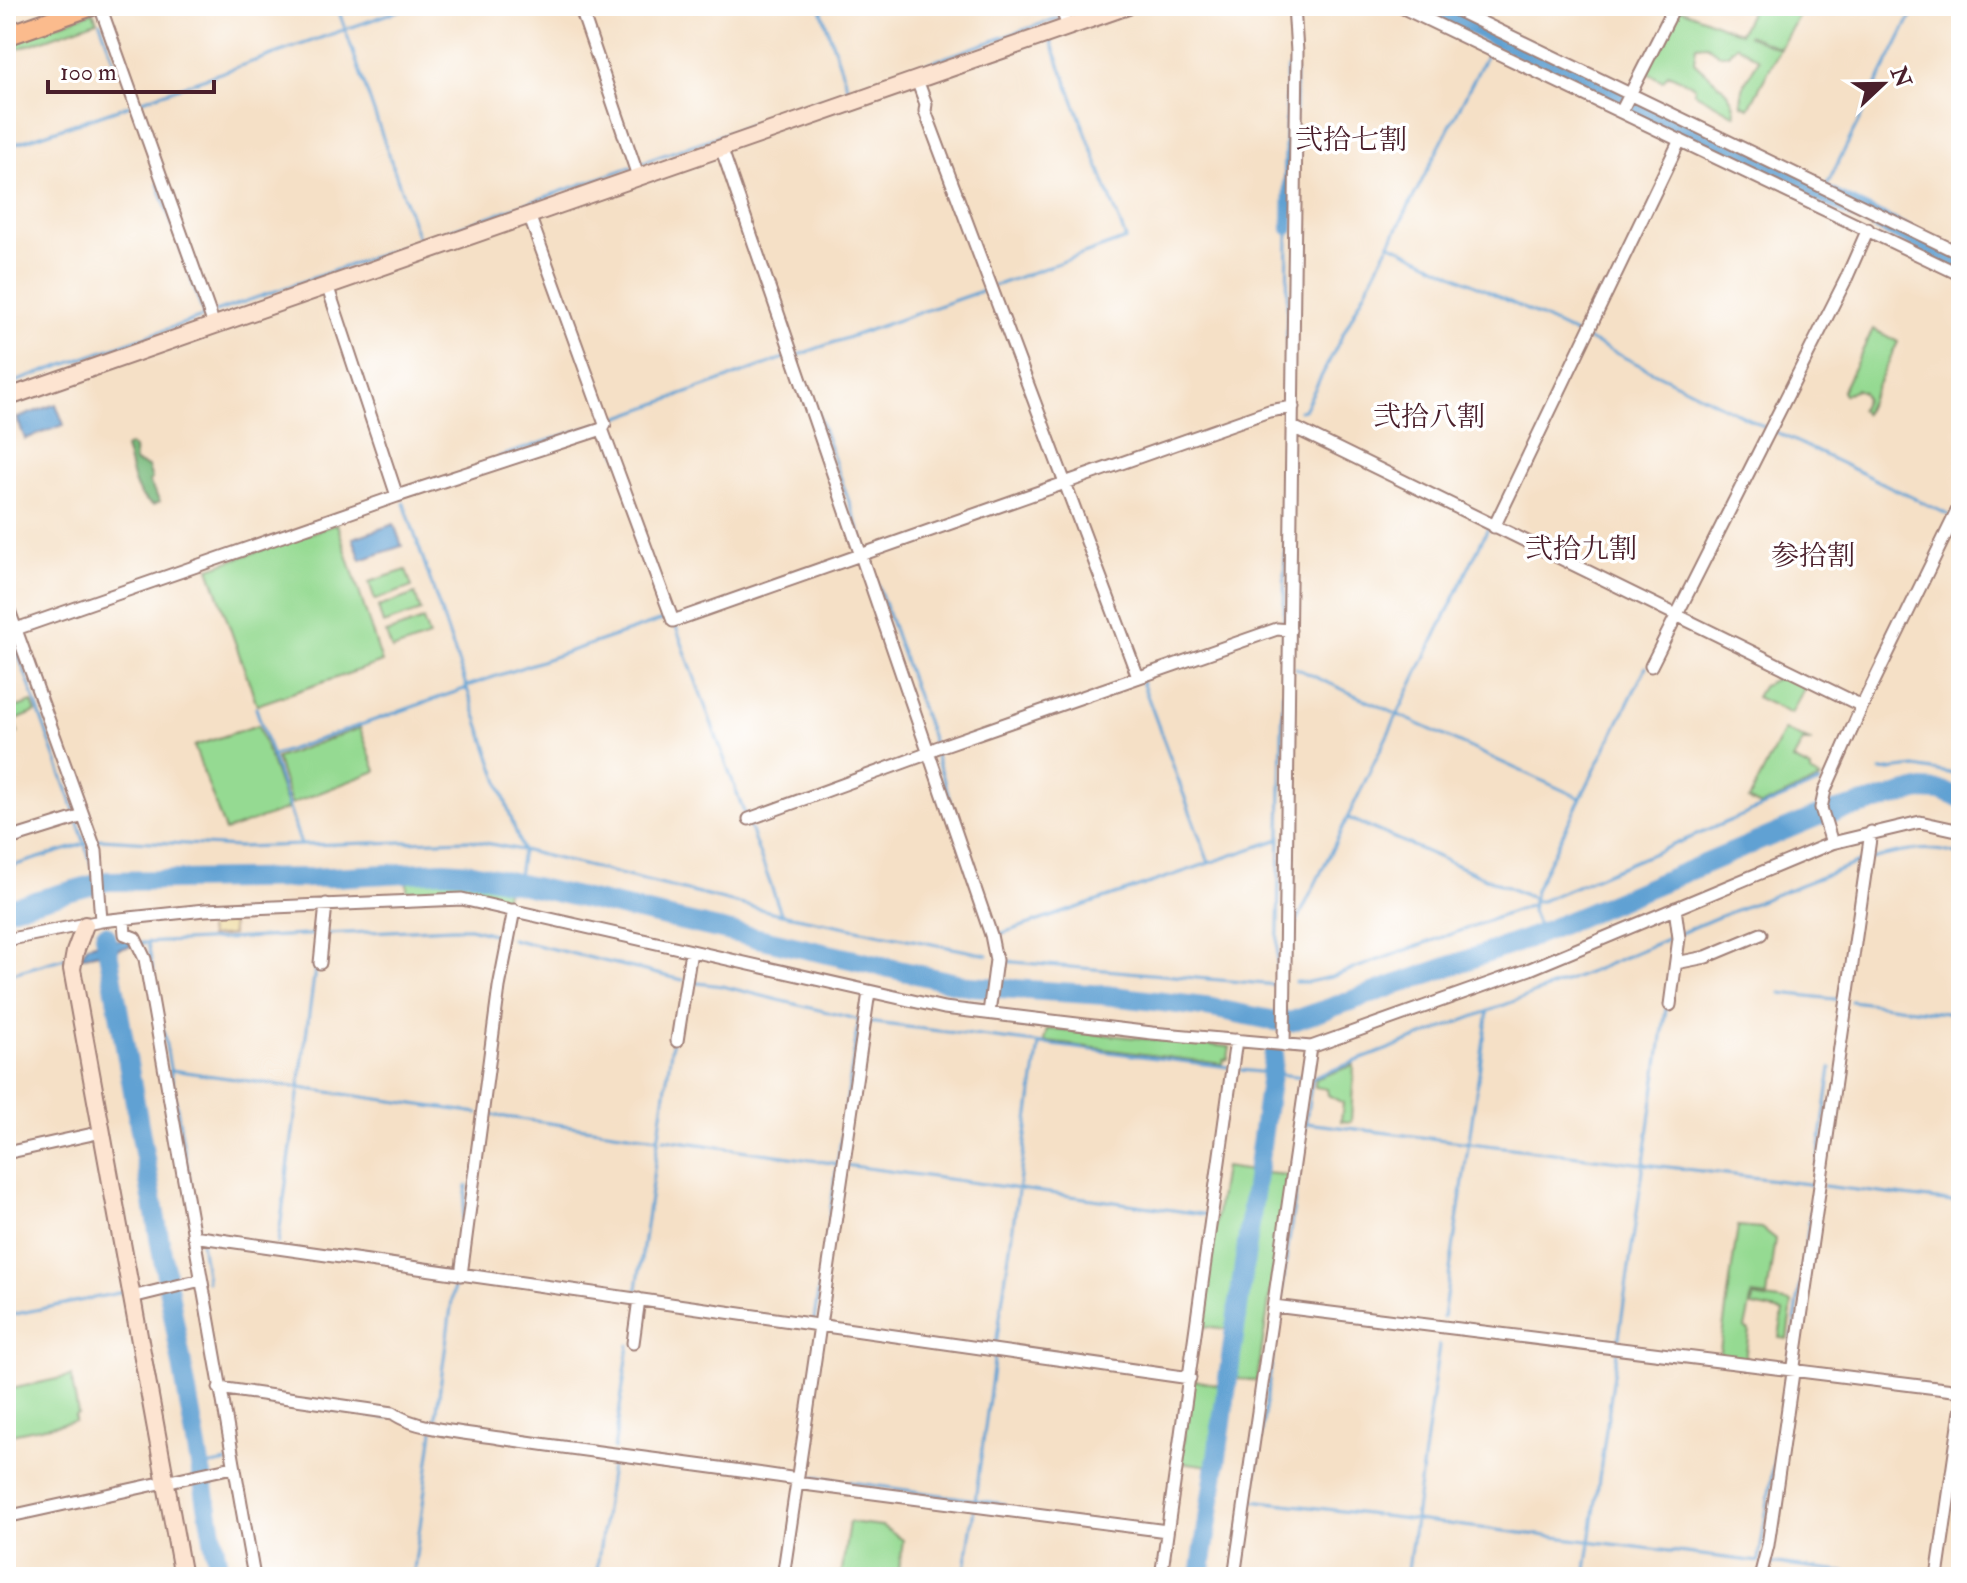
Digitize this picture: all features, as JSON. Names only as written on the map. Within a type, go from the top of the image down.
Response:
[{"type":"main road","points":[[6,36],[92,6]]},
{"type":"street","points":[[100,6],[211,318]]},
{"type":"street","points":[[580,6],[636,169]]},
{"type":"street","points":[[6,398],[211,318],[327,285],[529,215],[636,169],[721,147],[917,80],[1065,19],[1128,6]]},
{"type":"street","points":[[1284,1041],[1285,630],[1293,427],[1288,407],[1297,52],[1294,6]]},
{"type":"street","points":[[1399,6],[1626,99],[1680,140],[1723,149],[1760,166],[1868,229],[1961,275]]},
{"type":"street","points":[[1448,6],[1723,149],[1825,189],[1961,254]]},
{"type":"street","points":[[1626,99],[1675,6]]},
{"type":"street","points":[[917,80],[926,104],[925,111],[1140,677]]},
{"type":"street","points":[[1492,525],[1680,140]]},
{"type":"street","points":[[721,147],[991,935],[995,953],[989,1013]]},
{"type":"street","points":[[16,629],[397,496],[602,429],[605,424],[529,215]]},
{"type":"street","points":[[1651,666],[1771,430],[1868,229]]},
{"type":"street","points":[[327,285],[397,496]]},
{"type":"street","points":[[602,429],[673,621],[1288,407]]},
{"type":"street","points":[[1293,427],[1862,706]]},
{"type":"street","points":[[1832,843],[1823,814],[1825,790],[1862,706],[1961,503]]},
{"type":"street","points":[[6,602],[79,817],[92,842],[100,881],[93,923],[74,955],[72,969],[183,1577]]},
{"type":"street","points":[[749,819],[929,751],[1285,630]]},
{"type":"street","points":[[6,840],[79,817]]},
{"type":"street","points":[[6,940],[93,923],[205,910],[447,898],[482,902],[944,1008],[1152,1033],[1284,1041],[1311,1047],[1530,969],[1832,843],[1920,822],[1961,831]]},
{"type":"street","points":[[1760,1577],[1768,1545],[1871,832]]},
{"type":"street","points":[[320,963],[326,904]]},
{"type":"street","points":[[1670,1005],[1678,934],[1675,908]]},
{"type":"street","points":[[461,1275],[514,910]]},
{"type":"street","points":[[124,921],[125,934],[138,942],[198,1237],[201,1280],[224,1387],[233,1467],[254,1577]]},
{"type":"street","points":[[1676,963],[1706,957],[1761,934]]},
{"type":"street","points":[[677,1041],[691,951]]},
{"type":"street","points":[[783,1577],[795,1478],[869,992]]},
{"type":"street","points":[[1161,1577],[1236,1040]]},
{"type":"street","points":[[1234,1577],[1278,1306],[1311,1047]]},
{"type":"street","points":[[6,1153],[102,1132]]},
{"type":"street","points":[[198,1237],[1187,1377]]},
{"type":"street","points":[[132,1297],[201,1280]]},
{"type":"street","points":[[633,1343],[639,1299]]},
{"type":"street","points":[[1278,1306],[1961,1391]]},
{"type":"street","points":[[224,1387],[393,1413],[404,1421],[453,1431],[1167,1531]]},
{"type":"street","points":[[1937,1577],[1961,1411]]},
{"type":"street","points":[[6,1517],[233,1467]]},
{"type":"green space","points":[[1753,6],[1804,6],[1780,48],[1747,35],[1780,49],[1749,108],[1742,105],[1742,92],[1759,59],[1736,45],[1728,54],[1719,54],[1707,45],[1696,46],[1694,62],[1726,92],[1735,115],[1694,92],[1695,86],[1668,74],[1663,81],[1644,71],[1678,8],[1740,33]]},
{"type":"green space","points":[[93,12],[97,21],[6,53],[6,43]]},
{"type":"green space","points":[[1873,329],[1898,342],[1864,414],[1860,410],[1865,399],[1863,392],[1856,389],[1844,395],[1842,392]]},
{"type":"green space","points":[[129,445],[134,448],[135,462],[148,467],[152,479],[149,482],[160,502],[153,505],[146,501],[137,488],[125,448]]},
{"type":"green space","points":[[337,524],[382,662],[257,705],[209,568]]},
{"type":"green space","points":[[406,570],[412,587],[375,600],[369,582]]},
{"type":"green space","points":[[415,594],[421,611],[383,624],[378,607]]},
{"type":"green space","points":[[423,620],[429,637],[392,650],[386,633]]},
{"type":"green space","points":[[1771,667],[1806,685],[1791,714],[1756,697],[1763,685],[1776,679]]},
{"type":"green space","points":[[32,702],[36,712],[14,721],[18,733],[6,737],[6,711]]},
{"type":"green space","points":[[258,725],[288,809],[225,831],[194,746]]},
{"type":"green space","points":[[360,728],[376,771],[291,804],[276,758]]},
{"type":"green space","points":[[1784,730],[1812,742],[1803,741],[1793,760],[1811,769],[1811,773],[1821,779],[1761,806],[1749,800]]},
{"type":"green space","points":[[451,876],[507,884],[504,902],[457,892],[407,894],[407,877]]},
{"type":"green space","points":[[1047,1029],[1230,1047],[1228,1059],[1223,1060],[1222,1064],[1047,1042],[1044,1041]]},
{"type":"green space","points":[[1354,1065],[1351,1122],[1341,1121],[1343,1103],[1328,1095],[1327,1089],[1315,1087],[1315,1079]]},
{"type":"green space","points":[[1224,1167],[1252,1171],[1231,1330],[1200,1326]]},
{"type":"green space","points":[[1264,1173],[1288,1175],[1257,1381],[1233,1378]]},
{"type":"green space","points":[[1738,1226],[1761,1228],[1775,1239],[1767,1297],[1752,1295],[1745,1328],[1749,1331],[1745,1359],[1719,1357]]},
{"type":"green space","points":[[1753,1297],[1792,1303],[1787,1339],[1779,1338],[1783,1312],[1752,1306]]},
{"type":"green space","points":[[71,1376],[78,1414],[75,1421],[6,1435],[6,1390]]},
{"type":"green space","points":[[1193,1380],[1221,1385],[1210,1466],[1180,1462]]},
{"type":"green space","points":[[849,1522],[882,1526],[903,1540],[898,1577],[841,1577]]},
{"type":"sand","points":[[231,914],[232,935],[209,937],[207,918]]},
{"type":"water","points":[[56,404],[64,425],[25,439],[17,418]]},
{"type":"water","points":[[394,524],[402,546],[361,560],[353,538]]},
{"type":"water","points":[[108,934],[111,940],[127,940],[132,946],[80,957],[88,945],[100,942],[102,935]]},
{"type":"waterway","points":[[337,6],[419,241]]},
{"type":"waterway","points":[[137,102],[412,6]]},
{"type":"waterway","points":[[820,6],[849,92]]},
{"type":"waterway","points":[[1068,14],[1091,6]]},
{"type":"waterway","points":[[1433,6],[1961,261]]},
{"type":"waterway","points":[[1479,17],[1484,6]]},
{"type":"waterway","points":[[1827,185],[1916,6]]},
{"type":"waterway","points":[[638,164],[1061,17]]},
{"type":"waterway","points":[[100,22],[116,68]]},
{"type":"waterway","points":[[994,286],[1126,239],[1051,41]]},
{"type":"waterway","points":[[1299,411],[1304,410],[1487,54]]},
{"type":"waterway","points":[[1288,229],[1291,71]]},
{"type":"waterway","points":[[6,147],[130,105]]},
{"type":"waterway","points":[[215,312],[631,167]]},
{"type":"waterway","points":[[158,184],[204,316]]},
{"type":"waterway","points":[[1286,406],[1288,229]]},
{"type":"waterway","points":[[1389,243],[1580,336]]},
{"type":"waterway","points":[[798,355],[987,289]]},
{"type":"waterway","points":[[6,385],[208,315]]},
{"type":"waterway","points":[[1587,339],[1767,428]]},
{"type":"waterway","points":[[609,421],[790,356]]},
{"type":"waterway","points":[[809,388],[865,547]]},
{"type":"waterway","points":[[499,457],[598,424]]},
{"type":"waterway","points":[[1774,431],[1949,515]]},
{"type":"waterway","points":[[611,436],[620,461]]},
{"type":"waterway","points":[[404,503],[522,850],[517,882]]},
{"type":"waterway","points":[[1291,934],[1488,528]]},
{"type":"waterway","points":[[1284,626],[1285,529]]},
{"type":"waterway","points":[[868,557],[934,744]]},
{"type":"waterway","points":[[467,686],[668,618]]},
{"type":"waterway","points":[[6,620],[92,866]]},
{"type":"waterway","points":[[675,624],[745,815]]},
{"type":"waterway","points":[[1284,633],[1284,666]]},
{"type":"waterway","points":[[1541,933],[1532,911],[1535,890],[1646,667]]},
{"type":"waterway","points":[[1296,668],[1580,798]]},
{"type":"waterway","points":[[1141,679],[1209,863]]},
{"type":"waterway","points":[[271,756],[467,688]]},
{"type":"waterway","points":[[1276,1021],[1283,693]]},
{"type":"waterway","points":[[256,708],[301,845]]},
{"type":"waterway","points":[[935,753],[951,802]]},
{"type":"waterway","points":[[1881,771],[1915,767],[1961,775]]},
{"type":"waterway","points":[[1532,901],[1541,901],[1819,783]]},
{"type":"waterway","points":[[6,909],[107,881],[312,878],[444,871],[472,873],[969,986],[1105,995],[1212,1008],[1290,1022],[1527,939],[1818,816],[1920,790],[1942,791],[1961,798]]},
{"type":"waterway","points":[[1828,808],[1829,812]]},
{"type":"waterway","points":[[1348,818],[1532,898]]},
{"type":"waterway","points":[[748,823],[781,913]]},
{"type":"waterway","points":[[6,868],[101,839],[238,847],[470,840],[776,913],[988,955]]},
{"type":"waterway","points":[[997,935],[1280,839]]},
{"type":"waterway","points":[[1872,859],[1906,851],[1927,850],[1961,856]]},
{"type":"waterway","points":[[1312,1078],[1578,977],[1718,917],[1862,861]]},
{"type":"waterway","points":[[1848,953],[1860,862]]},
{"type":"waterway","points":[[975,870],[997,941],[1000,986]]},
{"type":"waterway","points":[[1295,982],[1331,977],[1532,905]]},
{"type":"waterway","points":[[141,943],[452,928],[470,928],[504,937]]},
{"type":"waterway","points":[[105,935],[220,1577]]},
{"type":"waterway","points":[[498,965],[502,937]]},
{"type":"waterway","points":[[511,939],[683,980]]},
{"type":"waterway","points":[[148,942],[199,1234]]},
{"type":"waterway","points":[[6,975],[68,957]]},
{"type":"waterway","points":[[1002,961],[1277,985]]},
{"type":"waterway","points":[[278,1243],[316,962]]},
{"type":"waterway","points":[[690,982],[722,986],[860,1020]]},
{"type":"waterway","points":[[1781,993],[1843,1000]]},
{"type":"waterway","points":[[1851,1001],[1961,1015]]},
{"type":"waterway","points":[[1618,1344],[1666,1009]]},
{"type":"waterway","points":[[1443,1317],[1488,1011]]},
{"type":"waterway","points":[[814,1320],[859,1019]]},
{"type":"waterway","points":[[867,1022],[1228,1067]]},
{"type":"waterway","points":[[636,1296],[672,1043]]},
{"type":"waterway","points":[[996,1345],[1039,1044]]},
{"type":"waterway","points":[[1200,1577],[1274,1053]]},
{"type":"waterway","points":[[1789,1365],[1831,1068]]},
{"type":"waterway","points":[[171,1070],[478,1113]]},
{"type":"waterway","points":[[1241,1070],[1304,1077]]},
{"type":"waterway","points":[[1280,1304],[1312,1078]]},
{"type":"waterway","points":[[491,1115],[657,1138]]},
{"type":"waterway","points":[[1306,1123],[1816,1185]]},
{"type":"waterway","points":[[664,1139],[839,1164]]},
{"type":"waterway","points":[[845,1165],[1209,1215]]},
{"type":"waterway","points":[[455,1270],[467,1186]]},
{"type":"waterway","points":[[1824,1186],[1961,1203]]},
{"type":"waterway","points":[[201,1242],[207,1281]]},
{"type":"waterway","points":[[435,1424],[455,1278]]},
{"type":"waterway","points":[[6,1316],[123,1292]]},
{"type":"waterway","points":[[1241,1577],[1279,1311]]},
{"type":"waterway","points":[[614,1449],[629,1345]]},
{"type":"waterway","points":[[1407,1577],[1439,1345]]},
{"type":"waterway","points":[[1585,1577],[1617,1353]]},
{"type":"waterway","points":[[975,1501],[995,1354]]},
{"type":"waterway","points":[[1759,1560],[1787,1374]]},
{"type":"waterway","points":[[1956,1410],[1959,1394]]},
{"type":"waterway","points":[[243,1397],[387,1418]]},
{"type":"waterway","points":[[413,1577],[433,1431]]},
{"type":"waterway","points":[[596,1577],[612,1458]]},
{"type":"waterway","points":[[200,1467],[227,1462]]},
{"type":"waterway","points":[[802,1475],[1004,1504]]},
{"type":"waterway","points":[[1252,1500],[1759,1562]]},
{"type":"waterway","points":[[964,1577],[974,1509]]},
{"type":"waterway","points":[[1768,1563],[1883,1577]]},
{"type":"district","name":"弐拾七割","points":[[1351,139]]},
{"type":"district","name":"弐拾八割","points":[[1429,416]]},
{"type":"district","name":"弐拾九割","points":[[1581,548]]},
{"type":"district","name":"参拾割","points":[[1813,555]]}]
